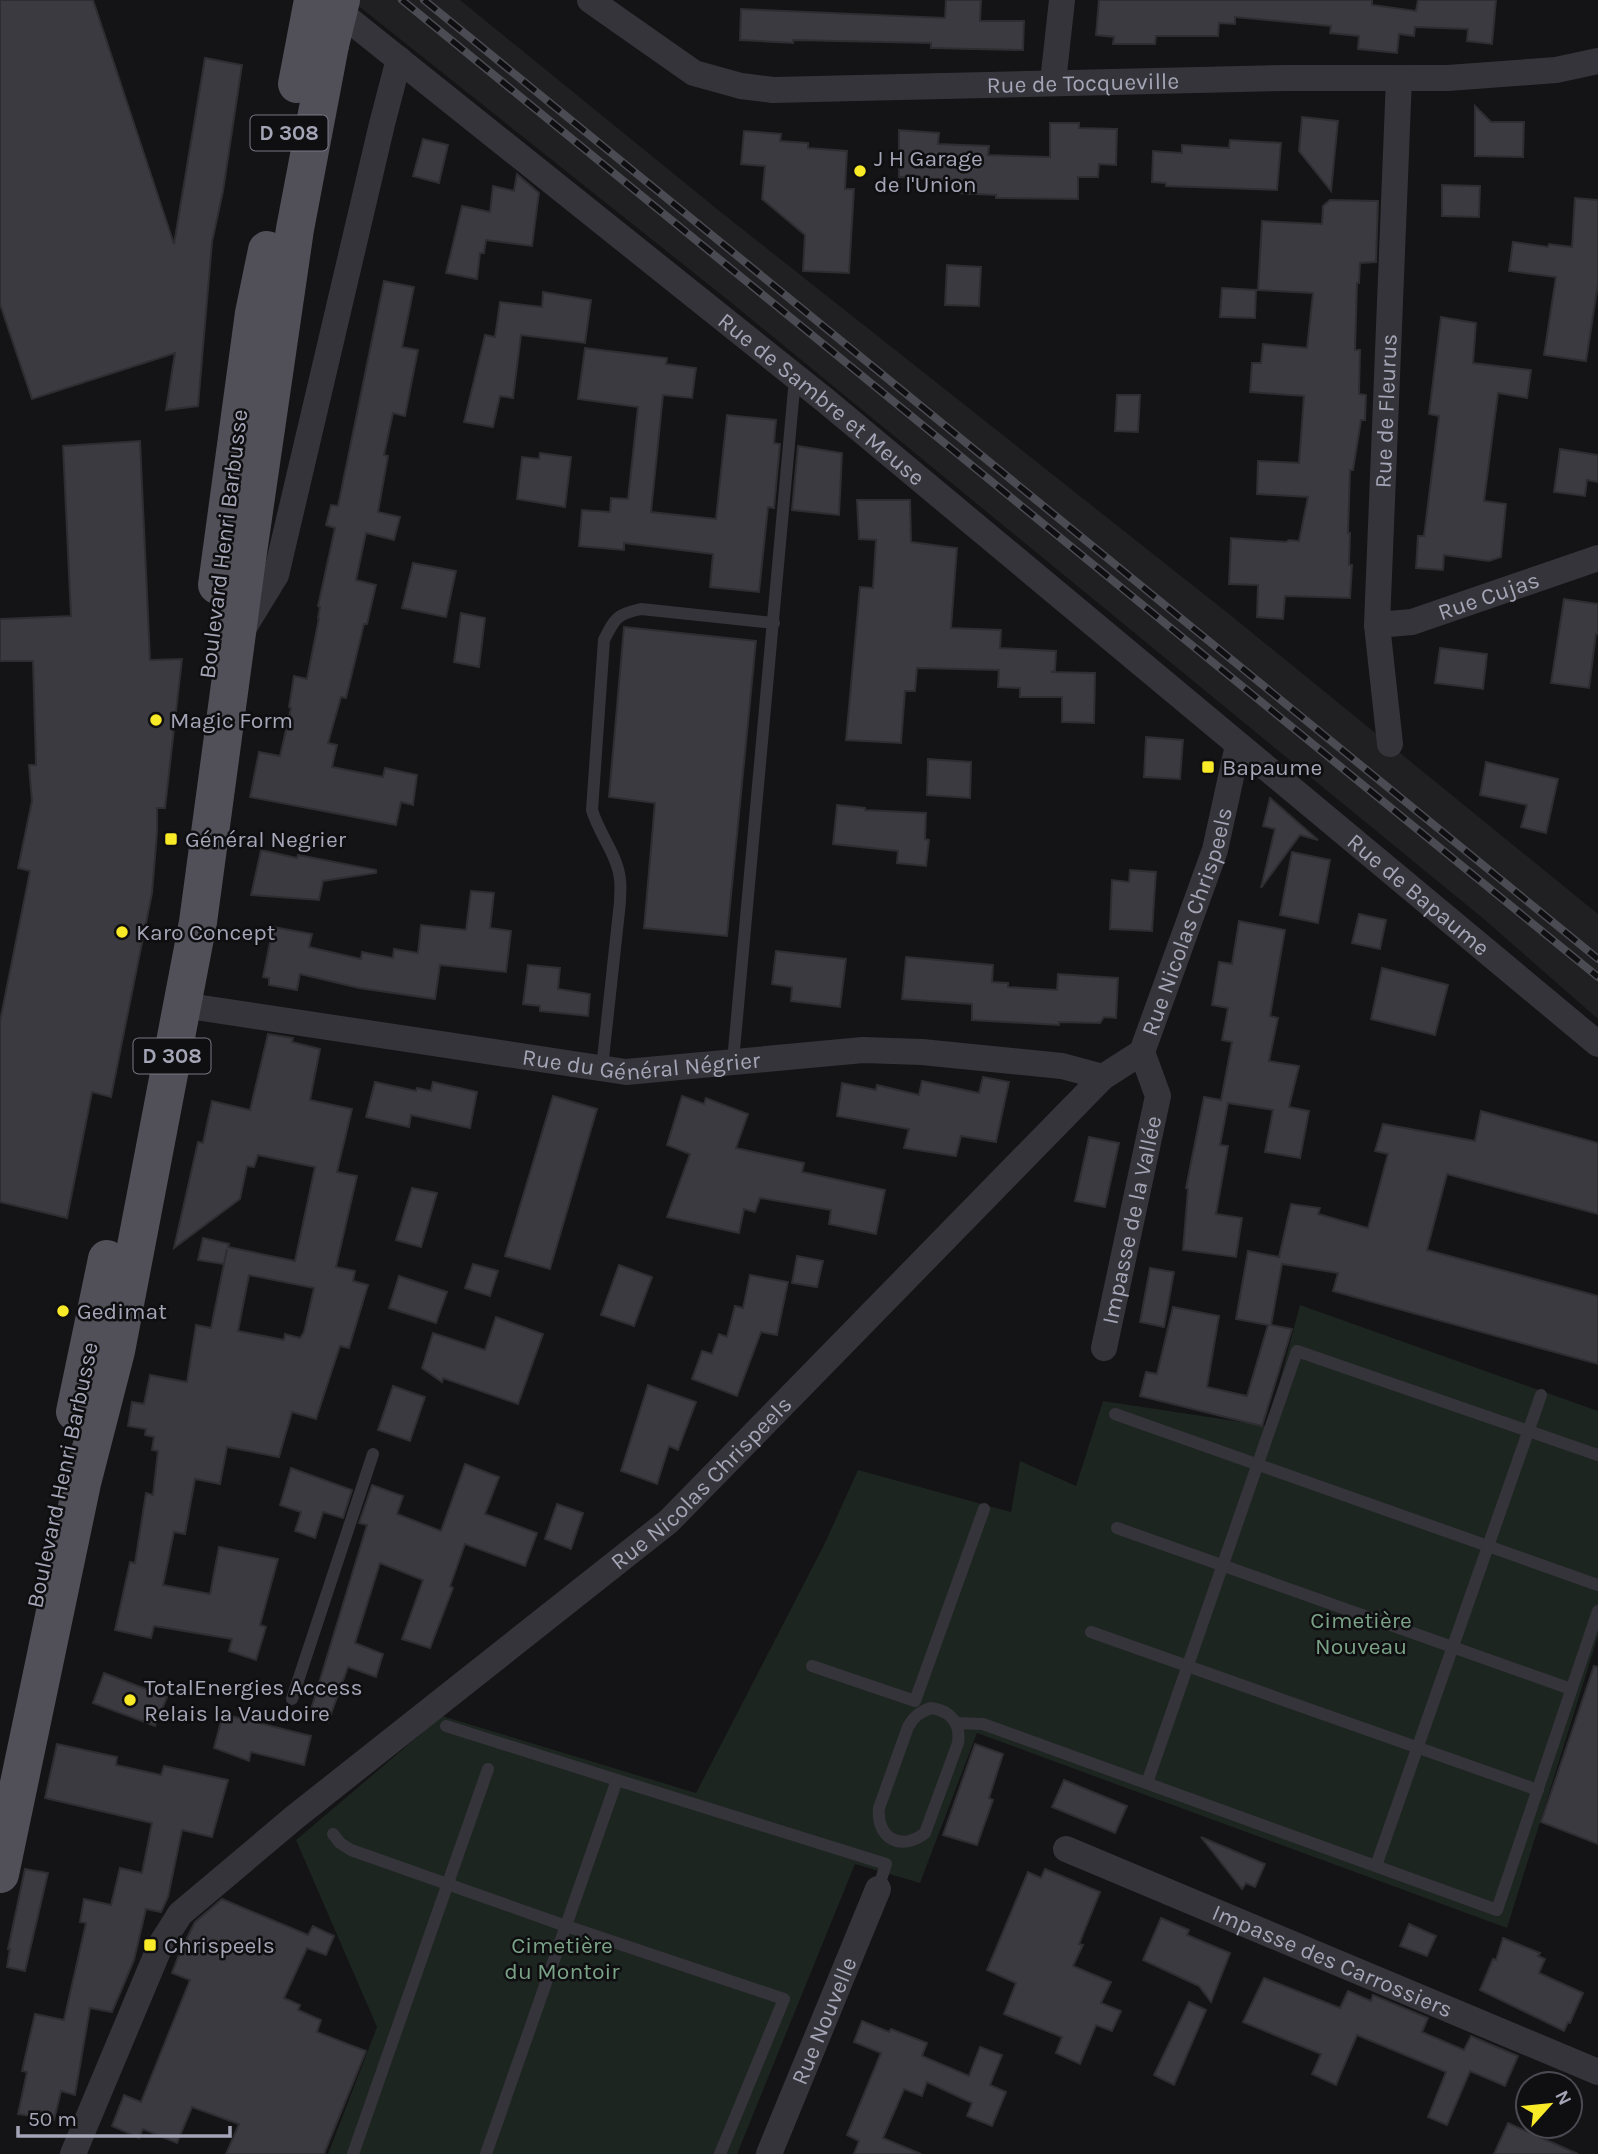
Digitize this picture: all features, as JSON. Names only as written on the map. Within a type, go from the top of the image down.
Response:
[{"type":"main road","name":"Boulevard Henri Barbusse","points":[[0,1874],[82,1483],[116,1351],[198,922],[295,229],[318,43],[313,0]]},
{"type":"main road","name":"Boulevard Henri Barbusse","points":[[0,1769],[166,978],[254,313],[272,226],[318,43],[341,0]]},
{"type":"street","name":"Rue de Sambre et Meuse","points":[[324,0],[795,376],[1238,745]]},
{"type":"street","name":"Rue de Tocqueville","points":[[590,0],[694,73],[741,86],[773,90],[1053,82],[1448,78],[1556,70],[1597,59]]},
{"type":"street","points":[[1053,82],[1062,0]]},
{"type":"street","name":"Boulevard Henri Barbusse","points":[[236,640],[276,575],[399,60]]},
{"type":"street","name":"Rue de Fleurus","points":[[1390,744],[1377,625],[1399,78]]},
{"type":"street","name":"Rue Cujas","points":[[1377,625],[1412,622],[1598,558]]},
{"type":"street","name":"Rue de Bapaume","points":[[1238,745],[1598,1044]]},
{"type":"street","name":"Rue Nicolas Chrispeels","points":[[73,2154],[161,1944],[180,1914],[295,1817],[669,1521],[1103,1077],[1142,1052],[1216,850],[1238,745]]},
{"type":"street","name":"Rue du Général Négrier","points":[[182,1005],[626,1072],[863,1050],[1062,1066],[1103,1077]]},
{"type":"street","name":"Impasse de la Vallée","points":[[1104,1348],[1158,1096],[1142,1052]]},
{"type":"street","name":"Impasse des Carrossiers","points":[[1066,1849],[1598,2072]]},
{"type":"street","name":"Rue Nouvelle","points":[[769,2154],[882,1877]]},
{"type":"lane","points":[[733,1061],[795,376]]},
{"type":"lane","points":[[602,1068],[620,902],[620,878],[592,810],[604,640],[614,620],[622,613],[641,609],[774,623]]},
{"type":"lane","points":[[1147,1783],[1297,1351],[1598,1455]]},
{"type":"lane","points":[[1376,1866],[1541,1395]]},
{"type":"lane","points":[[1115,1413],[1598,1585]]},
{"type":"lane","points":[[292,1699],[373,1454]]},
{"type":"lane","points":[[812,1665],[918,1706],[942,1710],[957,1723],[960,1733],[958,1743],[930,1824],[925,1833],[917,1839],[896,1841],[887,1836],[878,1818],[880,1808],[918,1706],[984,1509]]},
{"type":"lane","points":[[1117,1528],[1572,1689]]},
{"type":"lane","points":[[957,1723],[983,1724],[1497,1910],[1598,1611]]},
{"type":"lane","points":[[1091,1632],[1538,1790]]},
{"type":"lane","points":[[446,1726],[617,1780],[882,1877],[896,1841]]},
{"type":"lane","points":[[353,2154],[488,1769]]},
{"type":"lane","points":[[486,2154],[617,1780]]},
{"type":"lane","points":[[333,1834],[351,1850],[784,1999],[720,2154]]},
{"type":"shaded area","points":[[351,0],[460,0],[717,209],[1234,618],[1598,914],[1598,1019],[1485,920],[733,304]]},
{"type":"green space","name":"Cimetière Nouveau","points":[[1300,1305],[1598,1411],[1598,1636],[1507,1928],[977,1733],[920,1883],[855,1864],[737,2154],[328,2154],[377,2027],[296,1840],[442,1716],[696,1793],[825,1543],[858,1470],[1011,1512],[1020,1461],[1076,1486],[1103,1401],[1268,1426]]},
{"type":"building","points":[[0,0],[93,0],[174,244],[205,58],[242,65],[223,191],[212,242],[198,406],[166,410],[175,353],[32,399],[0,304]]},
{"type":"building","points":[[946,0],[981,0],[980,21],[1024,21],[1023,50],[931,48],[931,43],[793,40],[793,43],[740,40],[741,9],[945,18]]},
{"type":"building","points":[[1099,0],[1372,0],[1372,5],[1416,11],[1418,0],[1496,0],[1492,44],[1467,41],[1468,29],[1415,27],[1414,36],[1399,34],[1397,53],[1358,49],[1359,36],[1330,33],[1331,26],[1235,17],[1235,24],[1219,23],[1218,36],[1156,36],[1155,44],[1113,44],[1114,37],[1096,35]]},
{"type":"building","points":[[1475,106],[1491,122],[1524,122],[1523,157],[1475,156]]},
{"type":"building","points":[[1302,117],[1338,121],[1331,191],[1299,151]]},
{"type":"building","points":[[1050,123],[1079,123],[1079,128],[1117,129],[1116,165],[1099,164],[1098,177],[1078,177],[1078,199],[996,198],[996,195],[955,193],[955,180],[899,177],[899,130],[939,133],[938,144],[989,146],[988,155],[1050,157]]},
{"type":"building","points":[[744,131],[781,134],[780,141],[808,143],[808,148],[847,151],[845,189],[854,189],[849,273],[803,271],[805,235],[762,199],[765,166],[741,164]]},
{"type":"building","points":[[423,139],[448,145],[439,183],[413,176]]},
{"type":"building","points":[[1230,140],[1281,143],[1277,190],[1166,186],[1166,183],[1152,182],[1153,151],[1182,153],[1182,145],[1229,148]]},
{"type":"building","points":[[517,174],[539,193],[532,246],[486,240],[484,253],[480,253],[477,279],[446,273],[462,206],[490,212],[493,186],[514,191]]},
{"type":"building","points":[[1442,185],[1480,186],[1479,217],[1442,216]]},
{"type":"building","points":[[1575,198],[1598,200],[1598,284],[1586,361],[1544,355],[1556,277],[1509,271],[1513,242],[1572,247]]},
{"type":"building","points":[[1330,200],[1378,201],[1376,262],[1360,263],[1357,283],[1355,350],[1360,350],[1359,394],[1366,395],[1365,420],[1361,420],[1353,470],[1350,470],[1350,598],[1285,596],[1283,619],[1257,617],[1258,585],[1229,584],[1231,538],[1299,541],[1308,497],[1257,494],[1258,461],[1299,463],[1304,396],[1250,392],[1252,363],[1261,363],[1263,344],[1307,348],[1313,293],[1258,290],[1262,221],[1322,224],[1323,206]]},
{"type":"building","points":[[947,265],[981,267],[979,306],[945,305]]},
{"type":"building","points":[[384,281],[414,287],[402,347],[418,350],[405,416],[393,413],[384,455],[388,456],[378,512],[400,517],[394,540],[366,533],[356,580],[376,585],[346,698],[341,697],[328,743],[337,745],[332,767],[383,777],[385,768],[417,775],[413,805],[401,802],[396,825],[250,797],[259,752],[280,756],[291,708],[294,676],[307,679],[319,618],[318,606],[335,528],[326,525],[331,505],[338,506]]},
{"type":"building","points":[[1222,288],[1256,290],[1255,318],[1220,317]]},
{"type":"building","points":[[543,292],[591,300],[585,343],[521,335],[513,398],[500,396],[493,427],[464,422],[485,335],[495,337],[500,302],[542,307]]},
{"type":"building","points":[[1441,317],[1476,323],[1473,363],[1531,370],[1527,398],[1498,393],[1484,501],[1506,504],[1501,557],[1489,561],[1444,555],[1443,570],[1416,568],[1418,536],[1424,536],[1439,416],[1429,414]]},
{"type":"building","points":[[585,348],[667,358],[666,364],[696,368],[692,398],[663,395],[651,512],[716,519],[727,415],[776,420],[774,443],[780,444],[774,508],[768,507],[759,592],[710,587],[713,554],[624,543],[624,550],[579,546],[582,510],[610,512],[611,498],[628,499],[638,407],[578,399]]},
{"type":"building","points":[[1117,395],[1140,395],[1138,432],[1115,431]]},
{"type":"building","points":[[140,441],[150,660],[182,659],[165,808],[157,808],[152,893],[111,1097],[92,1092],[67,1218],[0,1202],[0,1021],[30,871],[18,868],[32,801],[29,765],[36,765],[33,661],[0,661],[0,619],[71,616],[63,446]]},
{"type":"building","points":[[798,446],[842,453],[839,515],[792,510]]},
{"type":"building","points":[[1560,449],[1598,455],[1598,482],[1587,480],[1585,496],[1554,492]]},
{"type":"building","points":[[540,453],[571,457],[565,507],[517,499],[522,457],[539,459]]},
{"type":"building","points":[[857,500],[910,500],[911,542],[957,548],[951,628],[1001,630],[1000,648],[1056,651],[1055,671],[1051,672],[1095,673],[1094,723],[1062,722],[1062,697],[1020,697],[1020,688],[998,687],[999,670],[917,668],[915,691],[905,691],[901,743],[846,740],[860,587],[873,588],[876,540],[859,539]]},
{"type":"building","points":[[413,563],[456,571],[446,617],[402,608]]},
{"type":"building","points":[[1564,599],[1598,604],[1598,634],[1589,688],[1551,683]]},
{"type":"building","points":[[461,613],[485,618],[479,667],[454,662]]},
{"type":"building","points":[[624,627],[756,641],[727,936],[644,928],[655,803],[609,797]]},
{"type":"building","points":[[1440,648],[1487,654],[1483,689],[1435,683]]},
{"type":"building","points":[[1146,737],[1183,740],[1180,779],[1144,777]]},
{"type":"building","points":[[928,759],[971,762],[970,798],[927,795]]},
{"type":"building","points":[[1486,762],[1558,779],[1546,833],[1521,827],[1527,805],[1480,795]]},
{"type":"building","points":[[1270,798],[1318,840],[1300,835],[1261,888],[1275,829],[1263,826]]},
{"type":"building","points":[[837,805],[865,810],[926,813],[925,839],[929,840],[926,866],[897,863],[898,851],[833,844]]},
{"type":"building","points":[[261,850],[376,870],[376,873],[323,881],[319,900],[251,895]]},
{"type":"building","points":[[1292,852],[1330,860],[1318,923],[1280,915]]},
{"type":"building","points":[[1130,870],[1156,872],[1152,931],[1110,929],[1112,880],[1129,882]]},
{"type":"building","points":[[471,891],[494,893],[490,928],[511,931],[506,972],[440,965],[435,999],[359,988],[300,974],[297,990],[269,985],[269,978],[263,977],[273,927],[312,934],[309,947],[361,959],[362,952],[393,958],[394,949],[418,953],[421,925],[466,930]]},
{"type":"building","points":[[1359,914],[1386,920],[1380,949],[1352,943]]},
{"type":"building","points":[[1239,921],[1285,930],[1270,1016],[1278,1018],[1269,1061],[1299,1066],[1289,1107],[1309,1111],[1300,1158],[1265,1152],[1273,1110],[1228,1103],[1220,1145],[1228,1146],[1216,1214],[1242,1218],[1236,1257],[1183,1250],[1186,1188],[1204,1097],[1221,1100],[1232,1042],[1222,1040],[1228,1008],[1212,1005],[1219,962],[1232,964]]},
{"type":"building","points":[[776,951],[846,959],[840,1007],[791,1001],[792,987],[772,984]]},
{"type":"building","points":[[906,957],[993,965],[992,982],[1008,983],[1008,987],[1057,990],[1058,974],[1118,978],[1116,1018],[1104,1017],[1100,1023],[1059,1022],[1059,1025],[972,1020],[972,1004],[902,999]]},
{"type":"building","points":[[528,965],[560,968],[558,989],[590,994],[588,1016],[540,1011],[540,1006],[523,1004]]},
{"type":"building","points":[[1382,968],[1448,985],[1435,1035],[1371,1019]]},
{"type":"building","points":[[268,1034],[293,1038],[292,1042],[320,1049],[310,1100],[352,1109],[337,1172],[357,1176],[336,1267],[355,1271],[353,1281],[368,1285],[349,1348],[340,1346],[316,1419],[292,1412],[279,1457],[227,1447],[220,1484],[195,1479],[185,1534],[174,1532],[163,1585],[210,1594],[219,1547],[278,1559],[260,1625],[266,1627],[256,1660],[229,1651],[232,1639],[154,1626],[151,1638],[115,1630],[130,1562],[135,1563],[146,1493],[153,1495],[158,1451],[152,1450],[154,1437],[145,1435],[146,1429],[128,1426],[132,1402],[144,1404],[150,1375],[187,1382],[196,1325],[211,1328],[224,1264],[198,1260],[203,1238],[229,1244],[228,1247],[295,1261],[315,1167],[258,1155],[254,1167],[247,1166],[240,1199],[174,1248],[198,1142],[203,1143],[212,1101],[250,1110]],"holes":[[[249,1275],[314,1288],[304,1332],[300,1338],[285,1334],[284,1340],[238,1331]]]},
{"type":"building","points":[[983,1077],[1009,1082],[996,1142],[961,1136],[956,1156],[904,1148],[909,1129],[837,1116],[842,1083],[876,1090],[877,1085],[919,1095],[922,1081],[979,1093]]},
{"type":"building","points":[[375,1082],[416,1091],[417,1088],[431,1091],[433,1082],[477,1092],[470,1128],[411,1115],[409,1127],[366,1117]]},
{"type":"building","points":[[553,1096],[597,1109],[550,1269],[505,1256]]},
{"type":"building","points":[[682,1096],[704,1104],[706,1098],[748,1114],[736,1148],[804,1163],[802,1172],[885,1190],[876,1234],[829,1224],[831,1210],[760,1198],[755,1212],[744,1209],[739,1233],[667,1217],[690,1154],[667,1145]]},
{"type":"building","points":[[1481,1111],[1598,1143],[1598,1214],[1447,1174],[1427,1250],[1598,1296],[1598,1364],[1333,1291],[1338,1273],[1282,1264],[1271,1325],[1292,1329],[1262,1426],[1140,1396],[1146,1372],[1157,1374],[1173,1307],[1219,1316],[1207,1387],[1247,1396],[1268,1325],[1236,1319],[1248,1251],[1279,1257],[1291,1204],[1320,1208],[1318,1214],[1368,1228],[1388,1154],[1375,1151],[1383,1124],[1475,1141]]},
{"type":"building","points":[[1089,1137],[1119,1143],[1105,1207],[1075,1201]]},
{"type":"building","points":[[412,1188],[437,1193],[421,1247],[396,1240]]},
{"type":"building","points":[[797,1256],[823,1261],[817,1287],[792,1283]]},
{"type":"building","points":[[473,1264],[498,1271],[490,1296],[465,1288]]},
{"type":"building","points":[[619,1265],[652,1277],[634,1326],[601,1315]]},
{"type":"building","points":[[1150,1268],[1174,1272],[1164,1327],[1140,1322]]},
{"type":"building","points":[[750,1275],[788,1282],[777,1335],[761,1332],[737,1396],[692,1379],[702,1351],[712,1354],[719,1334],[727,1337],[735,1306],[743,1308]]},
{"type":"building","points":[[399,1276],[447,1292],[436,1323],[389,1308]]},
{"type":"building","points":[[496,1317],[543,1334],[518,1404],[443,1378],[442,1382],[422,1368],[433,1333],[485,1350]]},
{"type":"building","points":[[648,1385],[696,1402],[678,1450],[669,1446],[657,1484],[621,1471]]},
{"type":"building","points":[[393,1386],[425,1397],[410,1441],[378,1430]]},
{"type":"building","points":[[465,1464],[499,1477],[485,1514],[537,1533],[525,1566],[465,1544],[450,1586],[453,1588],[430,1648],[402,1639],[423,1580],[380,1563],[355,1643],[383,1654],[376,1677],[348,1667],[328,1722],[309,1716],[367,1525],[359,1523],[372,1485],[403,1496],[397,1514],[441,1531]]},
{"type":"building","points":[[291,1468],[352,1490],[343,1518],[323,1512],[315,1538],[295,1531],[301,1512],[280,1505]]},
{"type":"building","points":[[557,1504],[583,1513],[571,1549],[545,1539]]},
{"type":"building","points":[[1594,1666],[1598,1667],[1598,1844],[1541,1822]]},
{"type":"building","name":"TotalEnergies Access Relais la Vaudoire","points":[[104,1673],[167,1697],[155,1726],[93,1703]]},
{"type":"building","points":[[223,1714],[311,1736],[304,1765],[251,1752],[249,1761],[214,1748]]},
{"type":"building","points":[[57,1744],[117,1757],[116,1765],[161,1775],[164,1766],[228,1780],[212,1837],[182,1830],[168,1897],[161,1912],[146,1909],[134,1960],[112,2012],[90,2008],[75,2095],[61,2091],[54,2120],[18,2114],[27,2072],[22,2071],[35,2014],[64,2020],[86,1923],[80,1922],[84,1899],[111,1905],[120,1868],[142,1873],[152,1823],[45,1798]]},
{"type":"building","points":[[975,1744],[1003,1754],[989,1798],[993,1800],[977,1845],[943,1835]]},
{"type":"building","points":[[1064,1780],[1127,1806],[1115,1833],[1052,1807]]},
{"type":"building","points":[[1201,1837],[1265,1864],[1255,1887],[1246,1883],[1242,1889]]},
{"type":"building","points":[[25,1869],[48,1873],[25,1971],[7,1967],[8,1949]]},
{"type":"building","points":[[1045,1869],[1100,1892],[1079,1944],[1083,1945],[1073,1966],[1111,1982],[1101,2003],[1121,2011],[1112,2031],[1096,2025],[1080,2064],[1056,2053],[1062,2037],[1004,2014],[1016,1983],[987,1970],[1028,1872],[1041,1878]]},
{"type":"building","points":[[222,1899],[308,1935],[313,1926],[334,1936],[326,1955],[307,1948],[284,1998],[300,2005],[298,2010],[321,2020],[317,2032],[366,2051],[324,2154],[226,2154],[239,2124],[192,2107],[177,2143],[143,2129],[139,2138],[112,2126],[124,2095],[141,2102],[190,1980],[172,1973],[180,1952],[195,1922]]},
{"type":"building","points":[[1161,1918],[1189,1930],[1187,1935],[1230,1953],[1211,2002],[1199,1986],[1143,1960]]},
{"type":"building","points":[[1409,1924],[1436,1936],[1427,1956],[1400,1946]]},
{"type":"building","points":[[1503,1938],[1540,1953],[1538,1956],[1545,1959],[1539,1973],[1583,1993],[1564,2031],[1480,1990],[1493,1959],[1496,1960]]},
{"type":"building","points":[[1264,1978],[1340,2008],[1348,1991],[1371,2001],[1373,1995],[1428,2018],[1422,2032],[1464,2050],[1471,2036],[1518,2056],[1505,2086],[1470,2071],[1447,2125],[1428,2117],[1446,2072],[1357,2035],[1336,2085],[1312,2074],[1321,2054],[1243,2022]]},
{"type":"building","points":[[1189,2002],[1206,2010],[1174,2085],[1154,2075]]},
{"type":"building","points":[[862,2021],[927,2043],[922,2056],[969,2076],[980,2047],[1002,2055],[990,2085],[1006,2092],[992,2126],[967,2116],[972,2103],[927,2082],[922,2096],[904,2089],[883,2138],[921,2154],[854,2154],[859,2141],[847,2135],[881,2053],[854,2042]]},
{"type":"building","points":[[1508,2123],[1514,2126],[1514,2140],[1546,2140],[1578,2154],[1494,2154]]},
{"type":"railway","points":[[402,0],[1598,977]]},
{"type":"railway","points":[[424,0],[1598,959]]},
{"type":"place","name":"J H Garage de l'Union","points":[[860,171]]},
{"type":"place","name":"Magic Form","points":[[156,720]]},
{"type":"place","name":"Bapaume","points":[[1208,767]]},
{"type":"place","name":"Général Negrier","points":[[171,839]]},
{"type":"place","name":"Karo Concept","points":[[122,932]]},
{"type":"place","name":"Gedimat","points":[[63,1311]]},
{"type":"place","name":"TotalEnergies Access Relais la Vaudoire","points":[[130,1700]]},
{"type":"place","name":"Chrispeels","points":[[150,1945]]},
{"type":"park label","name":"Cimetière du Montoir","points":[[562,1958]]}]
